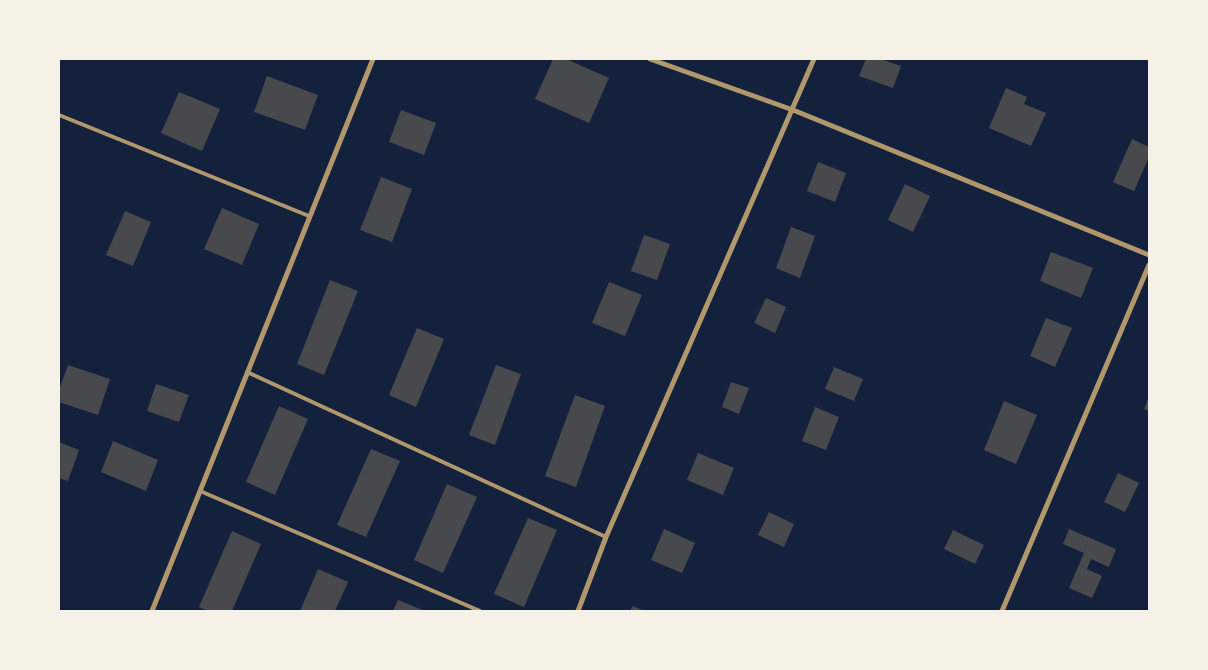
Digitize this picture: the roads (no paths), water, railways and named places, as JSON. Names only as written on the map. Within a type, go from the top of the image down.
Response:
[{"type":"street","points":[[152,611],[373,59]]},
{"type":"street","points":[[650,59],[793,110],[1149,255]]},
{"type":"street","points":[[578,611],[606,537],[814,59]]},
{"type":"street","points":[[1002,611],[1149,266]]},
{"type":"lane","points":[[59,115],[309,216]]},
{"type":"lane","points":[[247,372],[606,537]]},
{"type":"lane","points":[[200,491],[480,611]]}]
